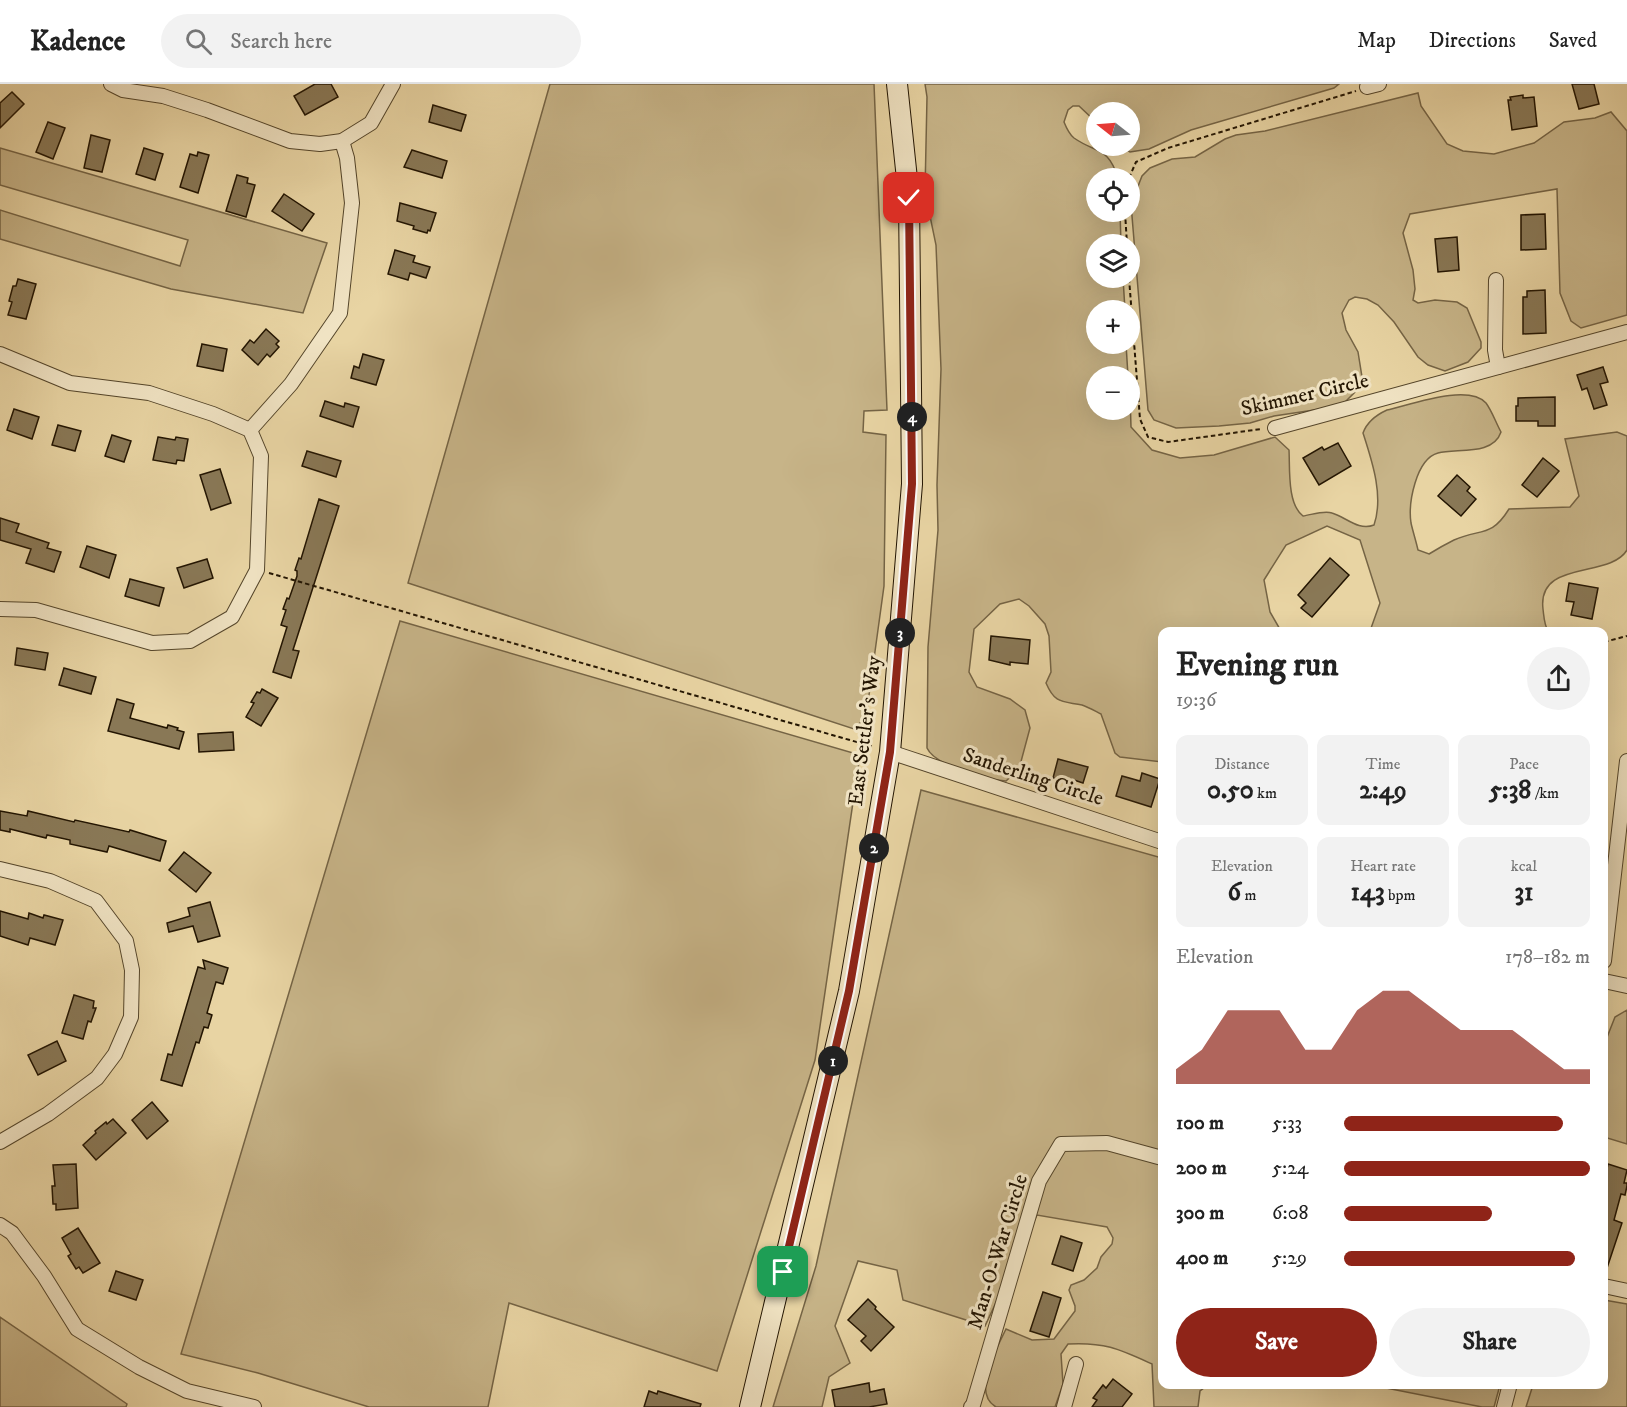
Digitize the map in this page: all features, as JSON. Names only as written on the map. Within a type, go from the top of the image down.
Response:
[{"type":"main road","name":"East Settler's Way","points":[[750,1407],[849,991],[890,752],[912,484],[909,198],[897,84]]},
{"type":"street","points":[[111,84],[123,90],[163,96],[207,110],[290,141],[320,144],[342,141],[371,123],[393,84]]},
{"type":"street","points":[[250,430],[291,384],[340,313],[352,203],[347,158],[342,141]]},
{"type":"street","points":[[1496,280],[1495,350],[1498,367]]},
{"type":"street","name":"Skimmer Circle","points":[[1275,428],[1627,332]]},
{"type":"street","points":[[0,354],[70,383],[149,393],[213,414],[250,430],[261,456],[257,570],[232,617],[190,641],[152,643],[36,610],[0,609]]},
{"type":"street","name":"Sanderling Circle","points":[[890,752],[1158,841]]},
{"type":"street","points":[[1608,926],[1627,760]]},
{"type":"street","points":[[0,869],[50,881],[96,901],[126,941],[132,970],[131,1017],[115,1054],[97,1078],[48,1114],[0,1142]]},
{"type":"street","points":[[1608,982],[1627,986]]},
{"type":"street","name":"Man-O-War Circle","points":[[974,1406],[1040,1181],[1062,1144],[1107,1143],[1158,1157]]},
{"type":"street","points":[[0,1225],[12,1233],[25,1250],[77,1329],[139,1367],[187,1391],[254,1407]]},
{"type":"street","points":[[1608,1287],[1627,1291]]},
{"type":"street","points":[[1064,1407],[1076,1364]]},
{"type":"street","points":[[1504,1407],[1509,1389]]},
{"type":"path","points":[[1133,168],[1136,162],[1168,148],[1373,86]]},
{"type":"path","name":"Skimmer Circle","points":[[1130,288],[1140,419],[1148,437],[1168,442],[1275,428]]},
{"type":"path","points":[[257,570],[890,752]]},
{"type":"path","points":[[1608,641],[1627,636]]},
{"type":"shaded area","points":[[550,84],[874,84],[887,410],[864,411],[863,432],[886,435],[884,586],[866,717],[854,729],[408,583]]},
{"type":"shaded area","points":[[925,84],[1339,84],[1334,88],[1191,130],[1149,149],[1140,150],[1140,102],[1086,102],[1086,113],[1079,106],[1073,106],[1068,110],[1064,122],[1071,135],[1086,145],[1086,156],[1106,156],[1114,168],[1086,168],[1086,222],[1120,222],[1121,234],[1086,234],[1086,288],[1124,288],[1124,300],[1086,300],[1086,354],[1127,354],[1127,366],[1086,366],[1086,420],[1131,420],[1131,427],[1152,450],[1180,458],[1214,455],[1275,437],[1289,450],[1292,495],[1294,503],[1303,516],[1329,512],[1357,525],[1368,526],[1374,525],[1378,502],[1376,479],[1363,433],[1369,422],[1387,410],[1424,400],[1453,395],[1478,397],[1488,406],[1501,432],[1497,440],[1483,448],[1438,453],[1424,464],[1415,483],[1410,514],[1418,550],[1429,554],[1463,536],[1485,531],[1497,524],[1509,509],[1570,507],[1579,496],[1565,439],[1617,432],[1627,436],[1627,550],[1618,559],[1562,576],[1551,583],[1544,593],[1543,609],[1546,627],[1371,627],[1380,603],[1360,540],[1327,526],[1286,545],[1264,580],[1270,612],[1279,627],[1158,627],[1158,762],[1120,757],[1115,753],[1101,714],[1082,705],[1056,698],[1046,683],[1051,672],[1049,636],[1045,624],[1029,606],[1019,599],[1000,604],[974,629],[969,672],[977,687],[1010,699],[1025,710],[1030,728],[1019,769],[1006,781],[975,775],[940,761],[927,748],[928,647],[938,530],[937,485],[941,369],[936,245],[925,192],[927,97]]},
{"type":"shaded area","points":[[1418,93],[1421,106],[1447,144],[1463,151],[1494,154],[1534,143],[1564,122],[1595,118],[1611,112],[1627,131],[1627,315],[1581,328],[1571,321],[1560,293],[1557,189],[1410,214],[1403,233],[1413,270],[1415,289],[1413,300],[1418,303],[1435,300],[1457,302],[1467,308],[1481,342],[1481,348],[1468,362],[1445,371],[1428,365],[1418,357],[1394,322],[1378,305],[1367,299],[1355,297],[1349,300],[1342,313],[1346,330],[1358,352],[1362,377],[1358,389],[1341,406],[1274,416],[1250,423],[1219,426],[1176,428],[1154,420],[1148,410],[1138,288],[1140,288],[1140,234],[1133,234],[1132,222],[1140,222],[1140,181],[1150,168],[1172,159],[1195,157],[1225,139]]},
{"type":"shaded area","points":[[0,148],[327,243],[303,313],[171,289],[0,239],[0,210],[180,266],[188,240],[0,185]]},
{"type":"shaded area","points":[[400,621],[860,755],[815,1060],[717,1371],[509,1303],[488,1407],[369,1407],[258,1373],[181,1354]]},
{"type":"shaded area","points":[[921,790],[1158,857],[1158,1389],[1203,1389],[1200,1391],[1198,1407],[1154,1407],[1152,1364],[1112,1348],[1092,1344],[1068,1344],[1061,1354],[1063,1384],[1055,1407],[996,1407],[989,1400],[986,1392],[988,1370],[1006,1329],[1032,1340],[1054,1339],[1075,1311],[1069,1290],[1071,1285],[1084,1280],[1097,1268],[1101,1257],[1112,1244],[1113,1238],[1107,1227],[1037,1215],[985,1326],[903,1300],[897,1270],[858,1261],[835,1326],[850,1363],[829,1377],[822,1407],[773,1407],[816,1266]]},
{"type":"shaded area","points":[[1627,1010],[1627,1144],[1608,1138],[1608,1035],[1615,1017]]},
{"type":"shaded area","points":[[1608,1301],[1627,1304],[1627,1407],[1526,1407],[1532,1389],[1608,1389]]},
{"type":"shaded area","points":[[0,1317],[127,1404],[126,1407],[0,1407]]},
{"type":"shaded area","points":[[1391,1389],[1499,1389],[1494,1407],[1482,1407]]},
{"type":"building","points":[[315,84],[331,84],[338,97],[305,115],[294,96]]},
{"type":"building","points":[[1572,84],[1594,84],[1599,104],[1579,109]]},
{"type":"building","points":[[12,92],[24,104],[0,128],[0,103]]},
{"type":"building","points":[[1523,95],[1523,98],[1534,97],[1537,126],[1512,130],[1508,100],[1511,100],[1510,97]]},
{"type":"building","points":[[433,105],[466,115],[461,131],[429,122]]},
{"type":"building","points":[[48,122],[65,128],[53,159],[36,152]]},
{"type":"building","points":[[91,135],[110,140],[102,172],[84,168]]},
{"type":"building","points":[[144,148],[163,154],[155,180],[136,174]]},
{"type":"building","points":[[412,150],[447,161],[442,178],[404,167]]},
{"type":"building","points":[[198,152],[209,155],[198,193],[180,187],[190,154],[197,156]]},
{"type":"building","points":[[237,175],[248,178],[247,183],[255,185],[246,217],[226,211]]},
{"type":"building","points":[[284,194],[314,214],[302,231],[272,211]]},
{"type":"building","points":[[400,203],[436,213],[430,231],[428,230],[427,233],[413,229],[414,226],[397,221]]},
{"type":"building","points":[[1545,214],[1546,249],[1521,250],[1521,215]]},
{"type":"building","points":[[1457,237],[1459,270],[1438,272],[1435,239]]},
{"type":"building","points":[[395,250],[415,256],[413,262],[430,267],[426,278],[410,273],[408,280],[388,274]]},
{"type":"building","points":[[18,279],[36,284],[26,319],[8,315],[13,286],[16,286]]},
{"type":"building","points":[[1545,290],[1546,333],[1523,334],[1523,297],[1527,297],[1527,291]]},
{"type":"building","points":[[266,329],[279,341],[276,344],[279,347],[270,357],[267,354],[258,365],[242,350],[250,340],[254,343]]},
{"type":"building","points":[[202,344],[227,349],[223,371],[197,366]]},
{"type":"building","points":[[363,354],[384,360],[376,385],[351,378],[354,366],[359,368]]},
{"type":"building","points":[[1603,367],[1608,382],[1600,384],[1607,405],[1594,409],[1587,388],[1582,390],[1577,375]]},
{"type":"building","points":[[1555,397],[1555,426],[1538,426],[1538,421],[1516,421],[1518,398]]},
{"type":"building","points":[[325,401],[344,407],[345,403],[359,407],[353,427],[320,416]]},
{"type":"building","points":[[14,409],[39,417],[32,439],[7,430]]},
{"type":"building","points":[[58,425],[81,431],[75,451],[52,445]]},
{"type":"building","points":[[112,435],[131,441],[124,462],[105,456]]},
{"type":"building","points":[[158,437],[175,440],[176,437],[188,439],[184,461],[177,460],[176,464],[153,460]]},
{"type":"building","points":[[1338,443],[1351,466],[1319,485],[1303,458],[1322,447],[1324,450]]},
{"type":"building","points":[[307,451],[341,461],[336,477],[302,466]]},
{"type":"building","points":[[1543,458],[1559,471],[1537,497],[1522,485]]},
{"type":"building","points":[[220,469],[231,503],[211,510],[200,475]]},
{"type":"building","points":[[1457,475],[1470,487],[1467,491],[1476,499],[1461,516],[1438,496]]},
{"type":"building","points":[[319,499],[339,506],[293,650],[299,651],[291,678],[273,672],[287,627],[281,625],[286,610],[283,609],[297,576],[295,570],[299,558],[301,559]]},
{"type":"building","points":[[0,518],[19,524],[16,532],[49,543],[47,548],[61,552],[54,572],[26,563],[31,549],[0,540]]},
{"type":"building","points":[[87,546],[116,555],[109,578],[80,567]]},
{"type":"building","points":[[1330,558],[1349,575],[1312,617],[1301,608],[1306,603],[1298,595]]},
{"type":"building","points":[[207,559],[213,578],[184,588],[177,568]]},
{"type":"building","points":[[130,579],[164,588],[159,606],[125,596]]},
{"type":"building","points":[[1569,583],[1598,588],[1592,619],[1571,615],[1574,602],[1566,601]]},
{"type":"building","points":[[991,636],[1030,640],[1028,664],[1010,662],[1010,665],[989,660]]},
{"type":"building","points":[[17,648],[48,653],[45,670],[15,665]]},
{"type":"building","points":[[64,668],[96,677],[91,694],[59,685]]},
{"type":"building","points":[[262,689],[278,698],[261,726],[246,717],[254,703],[251,702],[257,692],[260,693]]},
{"type":"building","points":[[117,699],[134,704],[130,718],[167,728],[168,725],[184,732],[179,749],[108,731]]},
{"type":"building","points":[[233,732],[234,750],[199,752],[198,734]]},
{"type":"building","points":[[1058,759],[1088,767],[1083,783],[1074,780],[1073,784],[1053,778]]},
{"type":"building","points":[[1142,773],[1158,778],[1151,807],[1116,796],[1122,776],[1140,781]]},
{"type":"building","points":[[0,811],[27,816],[28,811],[74,822],[75,820],[129,832],[130,830],[166,841],[160,861],[109,846],[107,852],[70,844],[70,840],[47,835],[46,838],[10,829],[10,832],[0,830]]},
{"type":"building","points":[[184,852],[211,873],[196,892],[169,870]]},
{"type":"building","points":[[210,902],[220,936],[198,942],[193,926],[169,932],[167,923],[190,916],[188,908]]},
{"type":"building","points":[[0,911],[28,919],[29,913],[43,918],[44,915],[63,920],[55,945],[30,938],[28,945],[0,936]]},
{"type":"building","points":[[203,960],[228,968],[223,984],[216,982],[207,1013],[212,1015],[208,1028],[204,1027],[199,1043],[196,1042],[182,1086],[161,1080],[168,1054],[172,1055],[198,967],[205,969]]},
{"type":"building","points":[[74,995],[94,1001],[93,1008],[96,1008],[91,1022],[88,1021],[83,1039],[62,1033]]},
{"type":"building","points":[[57,1041],[66,1061],[38,1075],[28,1055]]},
{"type":"building","points":[[152,1102],[168,1121],[147,1139],[132,1120]]},
{"type":"building","points":[[113,1119],[126,1133],[96,1160],[83,1145],[96,1133],[95,1131]]},
{"type":"building","points":[[76,1164],[78,1208],[56,1210],[56,1204],[53,1204],[52,1186],[55,1186],[53,1165]]},
{"type":"building","points":[[1608,1164],[1627,1170],[1624,1183],[1627,1183],[1625,1195],[1621,1194],[1614,1220],[1622,1223],[1608,1265]]},
{"type":"building","points":[[78,1228],[100,1263],[83,1273],[79,1267],[76,1269],[68,1256],[71,1254],[62,1238]]},
{"type":"building","points":[[1061,1236],[1082,1243],[1073,1271],[1052,1264]]},
{"type":"building","points":[[116,1271],[143,1280],[136,1300],[109,1291]]},
{"type":"building","points":[[1043,1292],[1061,1298],[1049,1337],[1030,1331]]},
{"type":"building","points":[[868,1299],[894,1327],[871,1351],[861,1341],[866,1336],[848,1320]]},
{"type":"building","points":[[1113,1379],[1132,1394],[1122,1407],[1092,1407],[1097,1400],[1093,1398],[1103,1385],[1106,1388]]},
{"type":"building","points":[[869,1383],[870,1392],[884,1389],[887,1404],[869,1407],[835,1407],[832,1390]]},
{"type":"building","points":[[649,1391],[657,1394],[658,1391],[701,1404],[700,1407],[644,1407]]},
{"type":"route","points":[[783,1272],[849,991],[890,752],[912,484],[909,198]]}]
